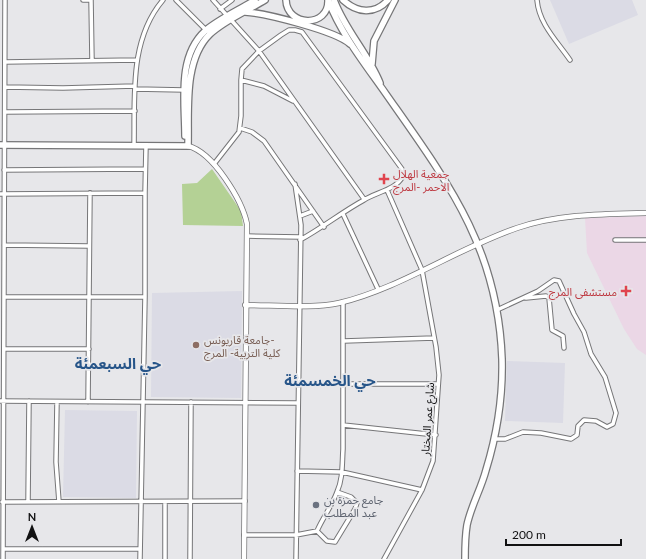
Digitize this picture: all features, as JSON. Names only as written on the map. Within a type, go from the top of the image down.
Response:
[{"type":"main road","points":[[186,146],[184,90],[185,70],[194,45],[208,32],[255,0]]},
{"type":"main road","points":[[229,19],[265,0]]},
{"type":"main road","points":[[286,0],[289,11],[293,16],[298,19],[309,21],[315,20],[324,14],[328,0]]},
{"type":"main road","points":[[328,0],[336,18],[358,53],[446,182],[478,243],[489,273],[501,336],[502,380],[500,412],[486,472],[467,526],[466,559]]},
{"type":"main road","points":[[334,0],[351,34],[372,65],[382,88]]},
{"type":"main road","points":[[343,0],[355,9],[366,11],[376,9],[388,0]]},
{"type":"main road","points":[[372,65],[374,41],[395,0]]},
{"type":"main road","points":[[244,12],[262,14],[340,37],[358,53]]},
{"type":"main road","points":[[186,146],[194,57],[208,32]]},
{"type":"main road","points":[[2,145],[186,146]]},
{"type":"street","points":[[3,559],[2,401],[4,349],[4,244],[2,194],[4,170],[2,145],[5,112],[5,0]]},
{"type":"street","points":[[83,0],[91,0],[92,60]]},
{"type":"street","points":[[134,146],[135,87],[140,43],[153,13],[163,0]]},
{"type":"street","points":[[176,0],[208,32]]},
{"type":"street","points":[[214,0],[220,9],[258,51],[364,199]]},
{"type":"street","points":[[220,9],[232,0]]},
{"type":"street","points":[[537,0],[540,16],[545,26],[570,60]]},
{"type":"street","points":[[214,164],[234,140],[240,128],[242,69],[258,51],[289,30],[295,30],[302,32],[307,38],[402,169],[403,178],[387,190],[364,199],[324,227],[300,239],[247,236]]},
{"type":"street","points":[[0,57],[5,57]]},
{"type":"street","points":[[5,62],[137,60]]},
{"type":"street","points":[[241,80],[264,86],[295,102]]},
{"type":"street","points":[[4,87],[135,87],[184,90]]},
{"type":"street","points":[[5,112],[135,111]]},
{"type":"street","points":[[240,128],[252,132],[264,141],[324,227]]},
{"type":"street","points":[[140,559],[146,146]]},
{"type":"street","points":[[186,146],[197,149],[214,164],[242,207],[247,224],[245,305],[246,402],[244,559]]},
{"type":"street","points":[[4,170],[145,170]]},
{"type":"street","points":[[294,184],[300,216],[296,559]]},
{"type":"street","name":"شارع عمر المختار","points":[[384,559],[422,490],[433,462],[436,435],[438,384],[434,338],[422,270],[387,190]]},
{"type":"street","points":[[88,402],[90,193]]},
{"type":"street","points":[[2,194],[145,193]]},
{"type":"street","points":[[300,216],[313,210]]},
{"type":"street","points":[[245,305],[299,305],[343,302],[378,289],[478,243],[518,227],[549,220],[586,215],[646,213]]},
{"type":"street","points":[[343,214],[378,289]]},
{"type":"street","points":[[615,240],[646,240]]},
{"type":"street","points":[[4,244],[89,246]]},
{"type":"street","points":[[494,439],[506,439],[523,432],[541,433],[571,439],[577,435],[578,426],[584,420],[596,421],[607,427],[613,424],[616,413],[605,377],[591,354],[584,332],[574,314],[560,282],[554,280],[523,298],[497,310]]},
{"type":"street","points":[[523,298],[546,296],[549,298],[552,330],[563,336],[564,348]]},
{"type":"street","points":[[4,298],[145,297]]},
{"type":"street","points":[[317,531],[338,492],[342,472],[344,384],[343,302]]},
{"type":"street","points":[[344,341],[434,338]]},
{"type":"street","points":[[4,349],[89,349]]},
{"type":"street","points":[[344,384],[438,384]]},
{"type":"street","points":[[2,401],[297,403]]},
{"type":"street","points":[[28,502],[29,401]]},
{"type":"street","points":[[57,402],[56,462],[59,502]]},
{"type":"street","points":[[190,559],[191,402]]},
{"type":"street","points":[[343,425],[436,435]]},
{"type":"street","points":[[297,472],[342,472],[422,490]]},
{"type":"street","points":[[317,531],[327,541],[335,542],[355,509],[357,503],[355,500],[338,492]]},
{"type":"street","points":[[2,502],[245,501]]},
{"type":"street","points":[[165,502],[165,559]]},
{"type":"street","points":[[244,535],[296,536],[317,531]]},
{"type":"street","points":[[3,548],[139,549]]},
{"type":"shaded area","points":[[550,0],[632,0],[638,15],[569,44]]},
{"type":"shaded area","name":"مستشفى المرج","points":[[646,216],[646,355],[637,349],[624,329],[587,253],[585,218]]},
{"type":"shaded area","name":"جامعة قاريونس- كلية التربية- المرج","points":[[242,291],[241,398],[151,397],[152,293]]},
{"type":"shaded area","points":[[507,361],[565,363],[563,423],[505,421]]},
{"type":"shaded area","points":[[65,410],[137,411],[136,498],[63,497]]},
{"type":"green space","points":[[212,169],[241,211],[243,226],[183,225],[182,184],[197,183]]},
{"type":"place","name":"جمعية الهلال الاحمر -المرج","points":[[384,179]]},
{"type":"place","name":"مستشفى المرج","points":[[626,291]]},
{"type":"place","name":"جامعة قاريونس- كلية التربية- المرج","points":[[196,345]]},
{"type":"place","name":"جامع حمزة بن عبد المطلب","points":[[316,505]]},
{"type":"district","name":"حي السبعمئة","points":[[118,363]]},
{"type":"district","name":"حي الخمسمئة","points":[[330,380]]}]
